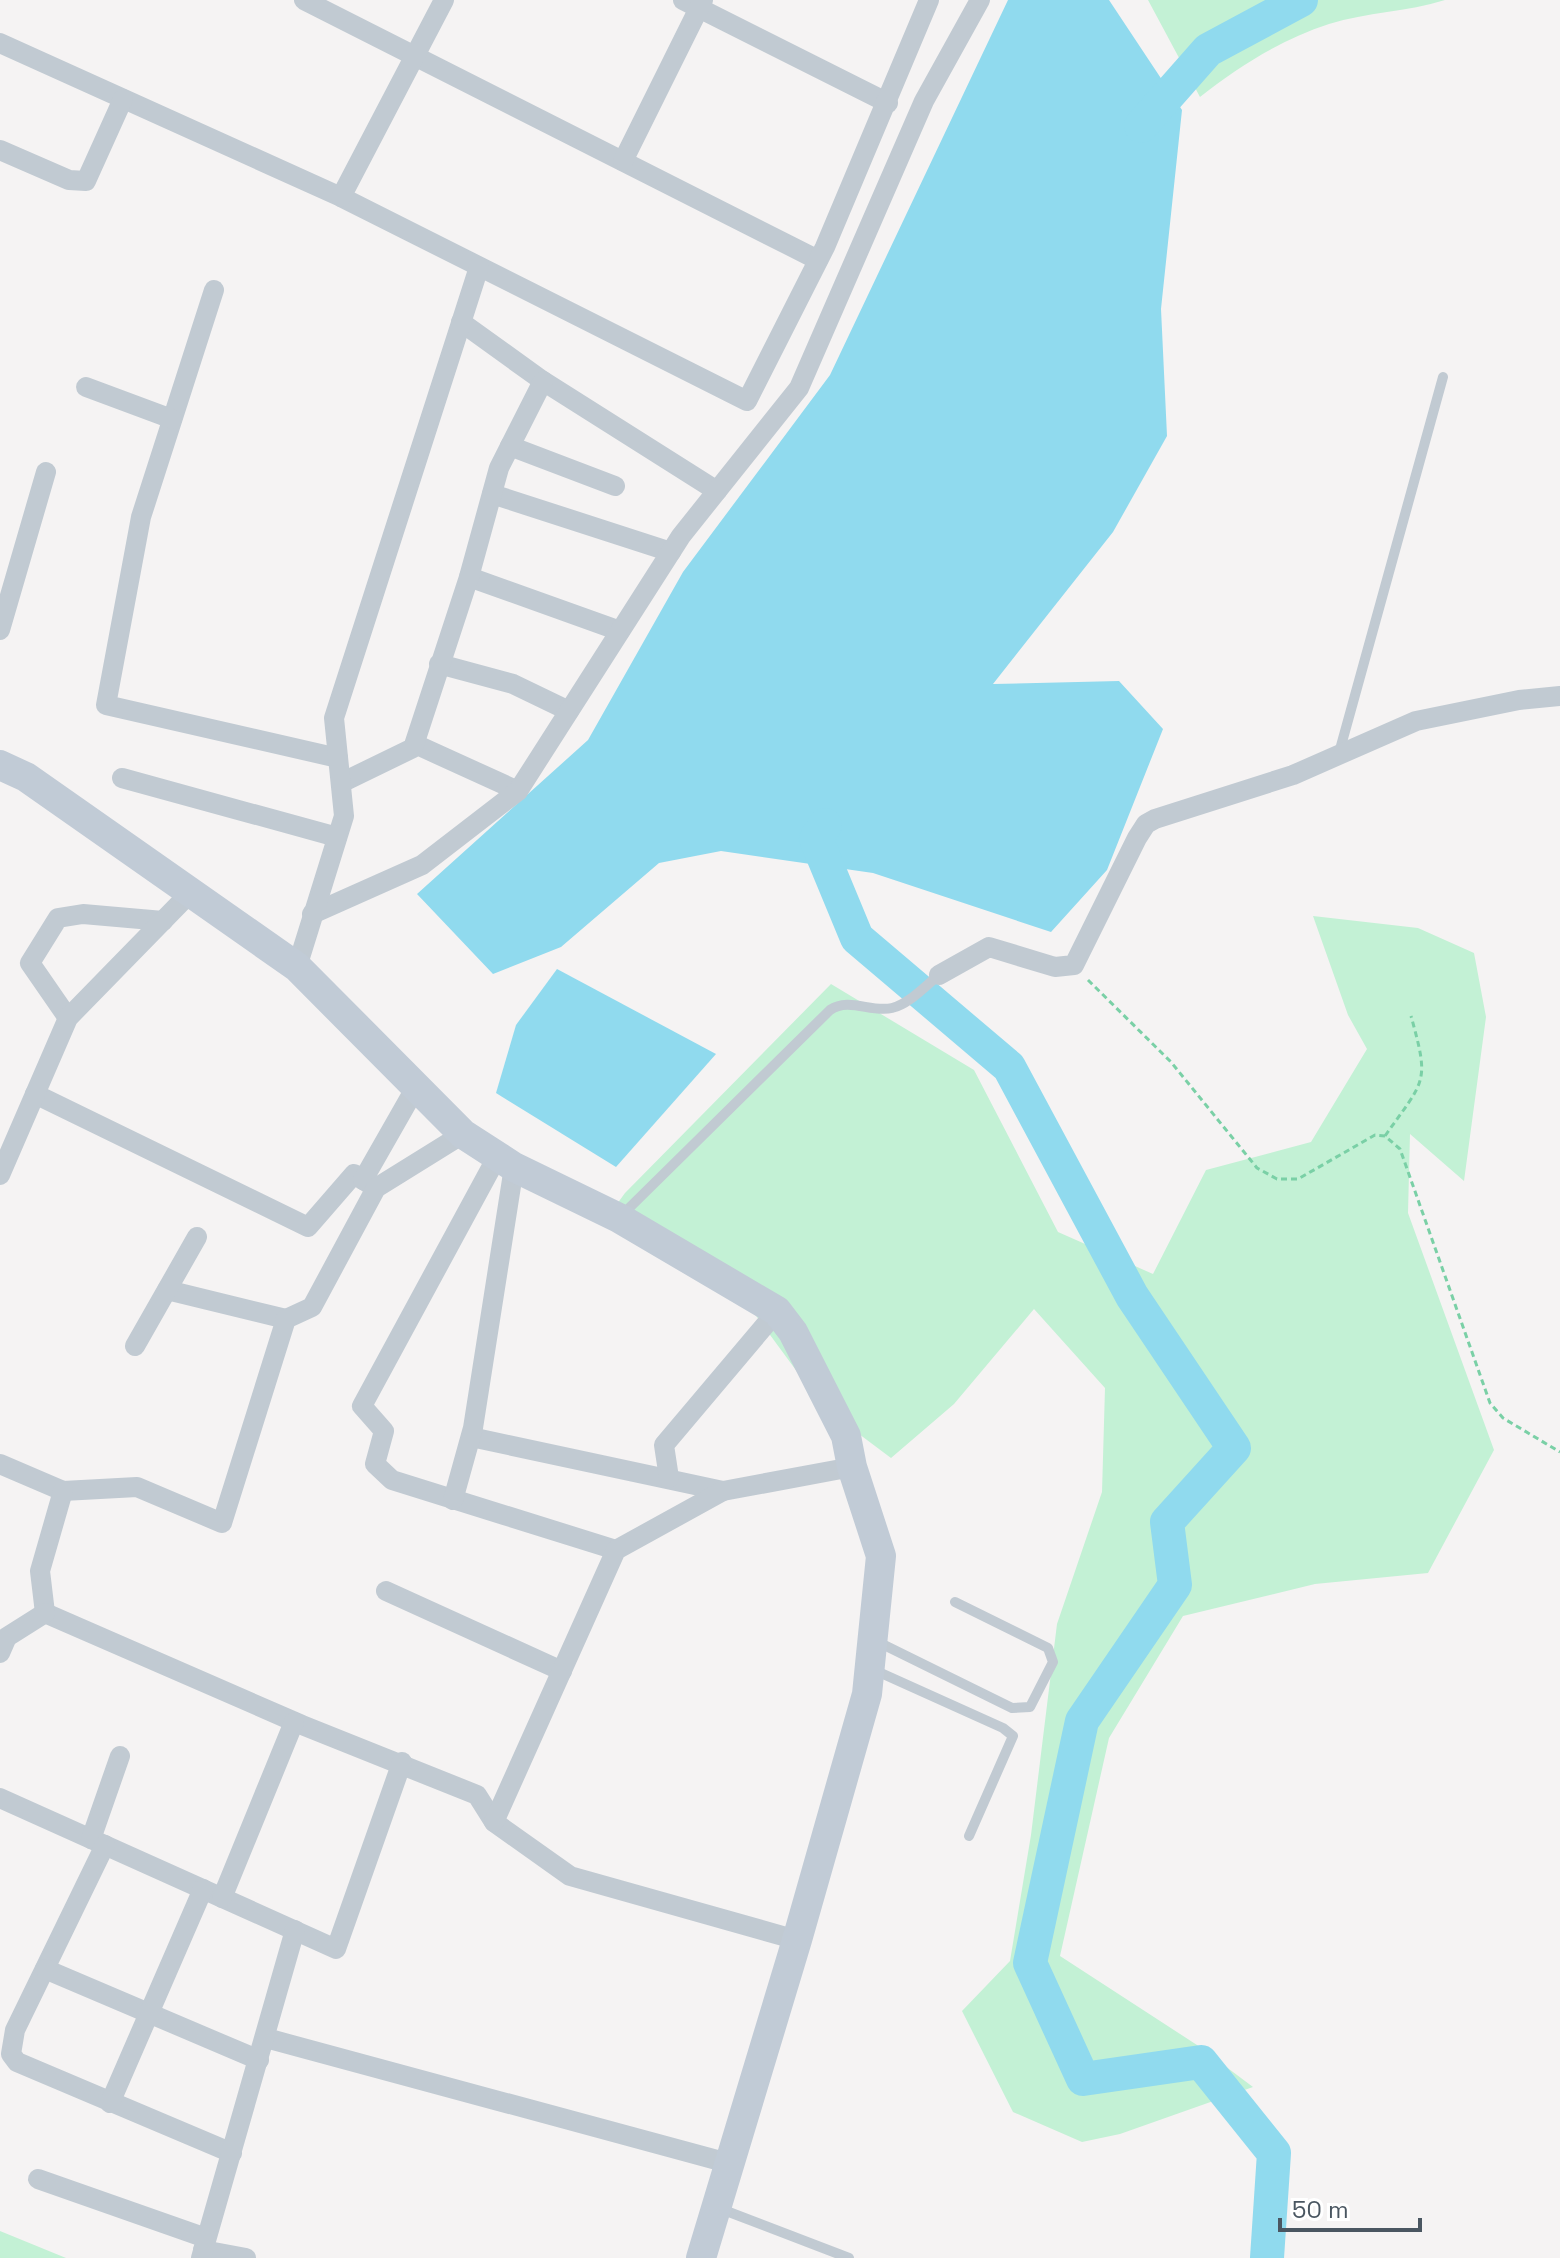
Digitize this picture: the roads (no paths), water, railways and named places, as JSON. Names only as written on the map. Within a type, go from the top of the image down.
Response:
[{"type":"street","points":[[304,0],[818,260]]},
{"type":"street","points":[[341,197],[444,0]]},
{"type":"street","points":[[0,43],[341,197],[747,401],[818,260],[888,103],[929,0]]},
{"type":"street","points":[[312,914],[422,865],[518,791],[671,552],[799,388],[924,101],[980,0]]},
{"type":"street","points":[[623,161],[695,3],[888,103]]},
{"type":"street","points":[[0,150],[69,180],[86,181],[123,99]]},
{"type":"street","points":[[297,967],[344,816],[334,718],[479,267]]},
{"type":"street","points":[[214,290],[141,517],[106,705],[338,758]]},
{"type":"street","points":[[461,322],[543,381],[717,491]]},
{"type":"street","points":[[341,783],[415,744],[469,577],[492,494],[510,446],[543,381]]},
{"type":"street","points":[[86,387],[172,419]]},
{"type":"street","points":[[510,446],[615,486]]},
{"type":"street","points":[[0,630],[46,472]]},
{"type":"street","points":[[492,494],[671,552]]},
{"type":"street","points":[[469,577],[620,631]]},
{"type":"street","points":[[439,664],[513,684],[569,711]]},
{"type":"street","points":[[939,975],[989,947],[1055,967],[1074,965],[1146,824],[1293,775],[1416,721],[1519,700],[1560,696]]},
{"type":"street","points":[[415,744],[518,791]]},
{"type":"street","points":[[0,765],[26,777],[297,967],[463,1134],[505,1162],[619,1218],[777,1311],[793,1332],[846,1436],[852,1467],[881,1556],[867,1694],[701,2258]]},
{"type":"street","points":[[122,778],[337,837]]},
{"type":"street","points":[[0,1175],[6,1146],[35,1094],[68,1018],[192,891]]},
{"type":"street","points":[[68,1018],[30,963],[58,918],[83,914],[163,921]]},
{"type":"street","points":[[167,1290],[286,1319],[312,1307],[416,1087]]},
{"type":"street","points":[[35,1094],[308,1227],[354,1174],[370,1184]]},
{"type":"street","points":[[370,1184],[463,1134]]},
{"type":"street","points":[[453,1500],[471,1437],[505,1162]]},
{"type":"street","points":[[505,1162],[362,1406],[384,1431],[375,1464],[392,1480],[616,1550]]},
{"type":"street","points":[[135,1346],[197,1237]]},
{"type":"street","points":[[669,1478],[664,1445],[777,1311]]},
{"type":"street","points":[[0,1464],[63,1491],[137,1487],[222,1523],[286,1319]]},
{"type":"street","points":[[471,1437],[723,1491]]},
{"type":"street","points":[[494,1822],[616,1550],[723,1491],[852,1467]]},
{"type":"street","points":[[45,1613],[40,1571],[63,1491]]},
{"type":"street","points":[[386,1591],[562,1671]]},
{"type":"street","points":[[0,1653],[7,1637],[45,1613]]},
{"type":"street","points":[[45,1613],[294,1722],[402,1762],[477,1795],[494,1822],[570,1876],[797,1940]]},
{"type":"street","points":[[110,2103],[149,2014],[213,1893],[294,1722]]},
{"type":"street","points":[[120,1756],[98,1842],[45,1969],[15,2030],[11,2054],[17,2062],[232,2153]]},
{"type":"street","points":[[0,1798],[336,1949],[402,1762]]},
{"type":"street","points":[[203,2249],[295,1930]]},
{"type":"street","points":[[45,1969],[259,2060]]},
{"type":"street","points":[[266,2038],[728,2163]]},
{"type":"street","points":[[38,2179],[203,2249],[246,2258]]},
{"type":"lane","points":[[1339,755],[1443,377]]},
{"type":"lane","points":[[619,1218],[830,1010],[845,1004],[891,1009],[906,1002],[939,975]]},
{"type":"lane","points":[[871,1654],[1012,1708],[1030,1707],[1053,1662],[1048,1648],[955,1602]]},
{"type":"lane","points":[[871,1654],[1013,1736],[969,1836]]},
{"type":"lane","points":[[715,2206],[849,2258]]},
{"type":"water","points":[[1008,0],[1109,0],[1182,110],[1161,309],[1167,436],[1113,532],[993,684],[1119,681],[1163,729],[1107,870],[1051,932],[873,873],[721,851],[659,863],[561,947],[493,974],[417,894],[588,740],[683,572],[830,375]]},
{"type":"water","points":[[557,969],[716,1054],[616,1167],[496,1093],[516,1025]]},
{"type":"waterway","points":[[1141,126],[1208,50],[1301,0]]},
{"type":"waterway","points":[[825,825],[816,839],[857,938],[1009,1067],[1132,1296],[1234,1448],[1167,1522],[1175,1585],[1082,1721],[1030,1963],[1083,2079],[1201,2062],[1274,2153],[1267,2258]]}]
